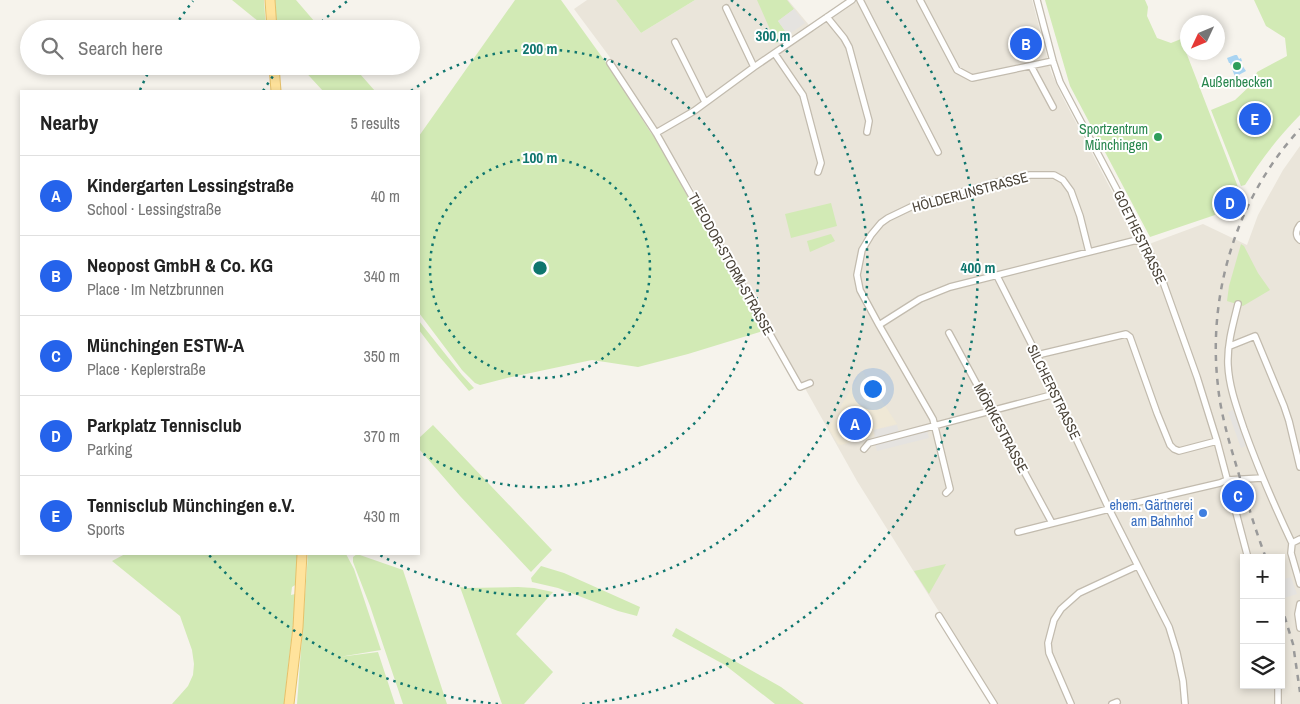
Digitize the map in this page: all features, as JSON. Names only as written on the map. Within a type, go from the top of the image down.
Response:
[{"type":"main road","points":[[270,0],[271,20]]},
{"type":"main road","points":[[275,75],[276,90]]},
{"type":"main road","points":[[289,704],[298,627],[302,555]]},
{"type":"street","points":[[610,63],[656,134],[694,111],[754,67],[852,0]]},
{"type":"street","points":[[860,0],[938,152]]},
{"type":"street","points":[[920,0],[957,70],[972,78],[1053,60]]},
{"type":"street","name":"GOETHESTRASSE","points":[[1037,0],[1060,82],[1162,279],[1197,377],[1217,441],[1247,554]]},
{"type":"street","points":[[726,8],[754,67]]},
{"type":"street","points":[[827,17],[849,47],[869,121],[867,132]]},
{"type":"street","points":[[675,42],[705,102]]},
{"type":"street","points":[[775,54],[803,95],[821,163],[818,172]]},
{"type":"street","points":[[1030,66],[1053,107]]},
{"type":"street","name":"THEODOR-STORM-STRASSE","points":[[656,134],[800,387],[810,383]]},
{"type":"street","name":"HÖLDERLINSTRASSE","points":[[946,493],[950,489],[936,426],[860,290],[856,275],[862,250],[880,223],[915,205],[1002,181],[1030,175],[1054,175],[1063,180],[1071,191],[1080,216],[1089,252]]},
{"type":"street","points":[[1300,225],[1296,230],[1296,234],[1300,240]]},
{"type":"street","points":[[878,325],[920,299],[950,287],[1133,241],[1144,242]]},
{"type":"street","name":"SILCHERSTRASSE","points":[[997,276],[1037,355],[1109,509],[1169,627],[1183,681],[1185,704]]},
{"type":"street","points":[[1238,304],[1233,324],[1228,368],[1232,391],[1262,478],[1292,542],[1291,553],[1300,584]]},
{"type":"street","name":"MÖRIKESTRASSE","points":[[949,333],[1052,523]]},
{"type":"street","points":[[1037,355],[1126,334],[1130,337],[1170,446],[1179,451],[1217,441]]},
{"type":"street","points":[[1230,346],[1255,336],[1284,406],[1300,467]]},
{"type":"street","points":[[864,449],[869,443],[1055,394]]},
{"type":"street","points":[[1018,532],[1227,480],[1262,478]]},
{"type":"street","points":[[1292,542],[1300,539]]},
{"type":"street","points":[[1071,704],[1049,653],[1048,643],[1054,620],[1061,609],[1080,593],[1138,566]]},
{"type":"street","points":[[1300,604],[1298,614],[1300,628]]},
{"type":"street","points":[[939,616],[994,704]]},
{"type":"street","points":[[1278,689],[1278,704]]},
{"type":"shaded area","points":[[587,0],[616,0],[641,33],[695,0],[788,0],[814,31],[859,0],[1032,0],[1051,72],[1141,247],[1203,224],[1247,245],[1258,215],[1283,170],[1300,146],[1300,704],[997,704],[857,481],[693,189],[655,126],[609,56],[574,9]]},
{"type":"shaded area","points":[[794,9],[805,23],[788,35],[778,21]]},
{"type":"shaded area","points":[[862,370],[897,424],[873,430],[874,436],[841,445],[838,444],[828,428]]},
{"type":"shaded area","points":[[1233,410],[1246,446],[1241,448],[1228,412]]},
{"type":"shaded area","points":[[897,425],[899,432],[875,438],[874,430]]},
{"type":"shaded area","points":[[927,430],[929,438],[877,451],[875,444]]},
{"type":"shaded area","points":[[1291,577],[1297,594],[1285,598],[1285,579]]},
{"type":"green space","points":[[232,0],[264,0],[265,20],[257,20]]},
{"type":"green space","points":[[275,0],[296,0],[313,20],[276,20]]},
{"type":"green space","points":[[515,0],[561,0],[607,64],[651,133],[655,136],[763,331],[638,367],[592,360],[480,385],[475,383],[462,370],[420,314],[420,135]]},
{"type":"green space","points":[[616,0],[695,0],[641,33]]},
{"type":"green space","points":[[757,0],[787,0],[794,9],[778,21],[788,35],[776,43]]},
{"type":"green space","name":"Sportzentrum Münchingen","points":[[1045,0],[1145,0],[1148,7],[1147,16],[1157,38],[1171,43],[1180,39],[1180,60],[1189,60],[1238,187],[1228,191],[1231,198],[1214,211],[1215,215],[1150,237],[1070,86]]},
{"type":"green space","points":[[1254,0],[1300,0],[1300,115],[1271,148],[1245,185],[1241,186],[1211,110],[1235,100],[1253,83],[1257,72],[1287,56],[1285,38],[1266,26]]},
{"type":"green space","points":[[308,75],[361,75],[374,90],[322,90]]},
{"type":"green space","points":[[831,203],[837,226],[791,238],[785,214]]},
{"type":"green space","points":[[831,234],[835,241],[810,252],[807,241]]},
{"type":"green space","points":[[1241,244],[1270,290],[1243,306],[1227,301],[1229,286]]},
{"type":"green space","points":[[420,322],[474,388],[469,391],[420,331]]},
{"type":"green space","points":[[433,425],[552,550],[531,572],[420,450],[420,437]]},
{"type":"green space","points":[[123,555],[297,555],[297,584],[292,587],[291,595],[295,594],[296,597],[284,704],[172,704],[188,686],[193,675],[194,664],[192,650],[180,616],[112,561]]},
{"type":"green space","points":[[308,555],[347,555],[354,569],[381,650],[339,657],[378,652],[395,704],[297,704]]},
{"type":"green space","points":[[360,555],[403,570],[447,704],[403,704],[353,562],[353,557]]},
{"type":"green space","points":[[946,564],[929,594],[914,571]]},
{"type":"green space","points":[[541,566],[564,573],[640,607],[637,616],[618,611],[558,588],[532,582],[531,578]]},
{"type":"green space","points":[[460,587],[518,587],[553,592],[516,634],[553,672],[524,704],[502,704]]},
{"type":"green space","points":[[676,628],[781,687],[804,704],[775,704],[725,665],[672,636]]},
{"type":"water","name":"Außenbecken","points":[[1235,55],[1239,59],[1241,58],[1242,61],[1240,62],[1246,71],[1235,77],[1227,58]]},
{"type":"railway","points":[[1265,554],[1255,528],[1221,409],[1216,351],[1217,317],[1222,282],[1231,248],[1243,216],[1259,185],[1278,156],[1300,129]]},
{"type":"railway","points":[[1285,618],[1293,644],[1300,692]]},
{"type":"place","name":"Neopost GmbH & Co. KG","points":[[1026,44]]},
{"type":"place","name":"Außenbecken","points":[[1237,66]]},
{"type":"place","name":"Tennisclub Münchingen e.V.","points":[[1255,119]]},
{"type":"place","name":"Sportzentrum Münchingen","points":[[1158,137]]},
{"type":"place","name":"Parkplatz Tennisclub","points":[[1230,203]]},
{"type":"place","name":"Kindergarten Lessingstraße","points":[[855,424]]},
{"type":"place","name":"Münchingen ESTW-A","points":[[1238,496]]},
{"type":"place","name":"ehem. Gärtnerei am Bahnhof","points":[[1203,513]]}]
